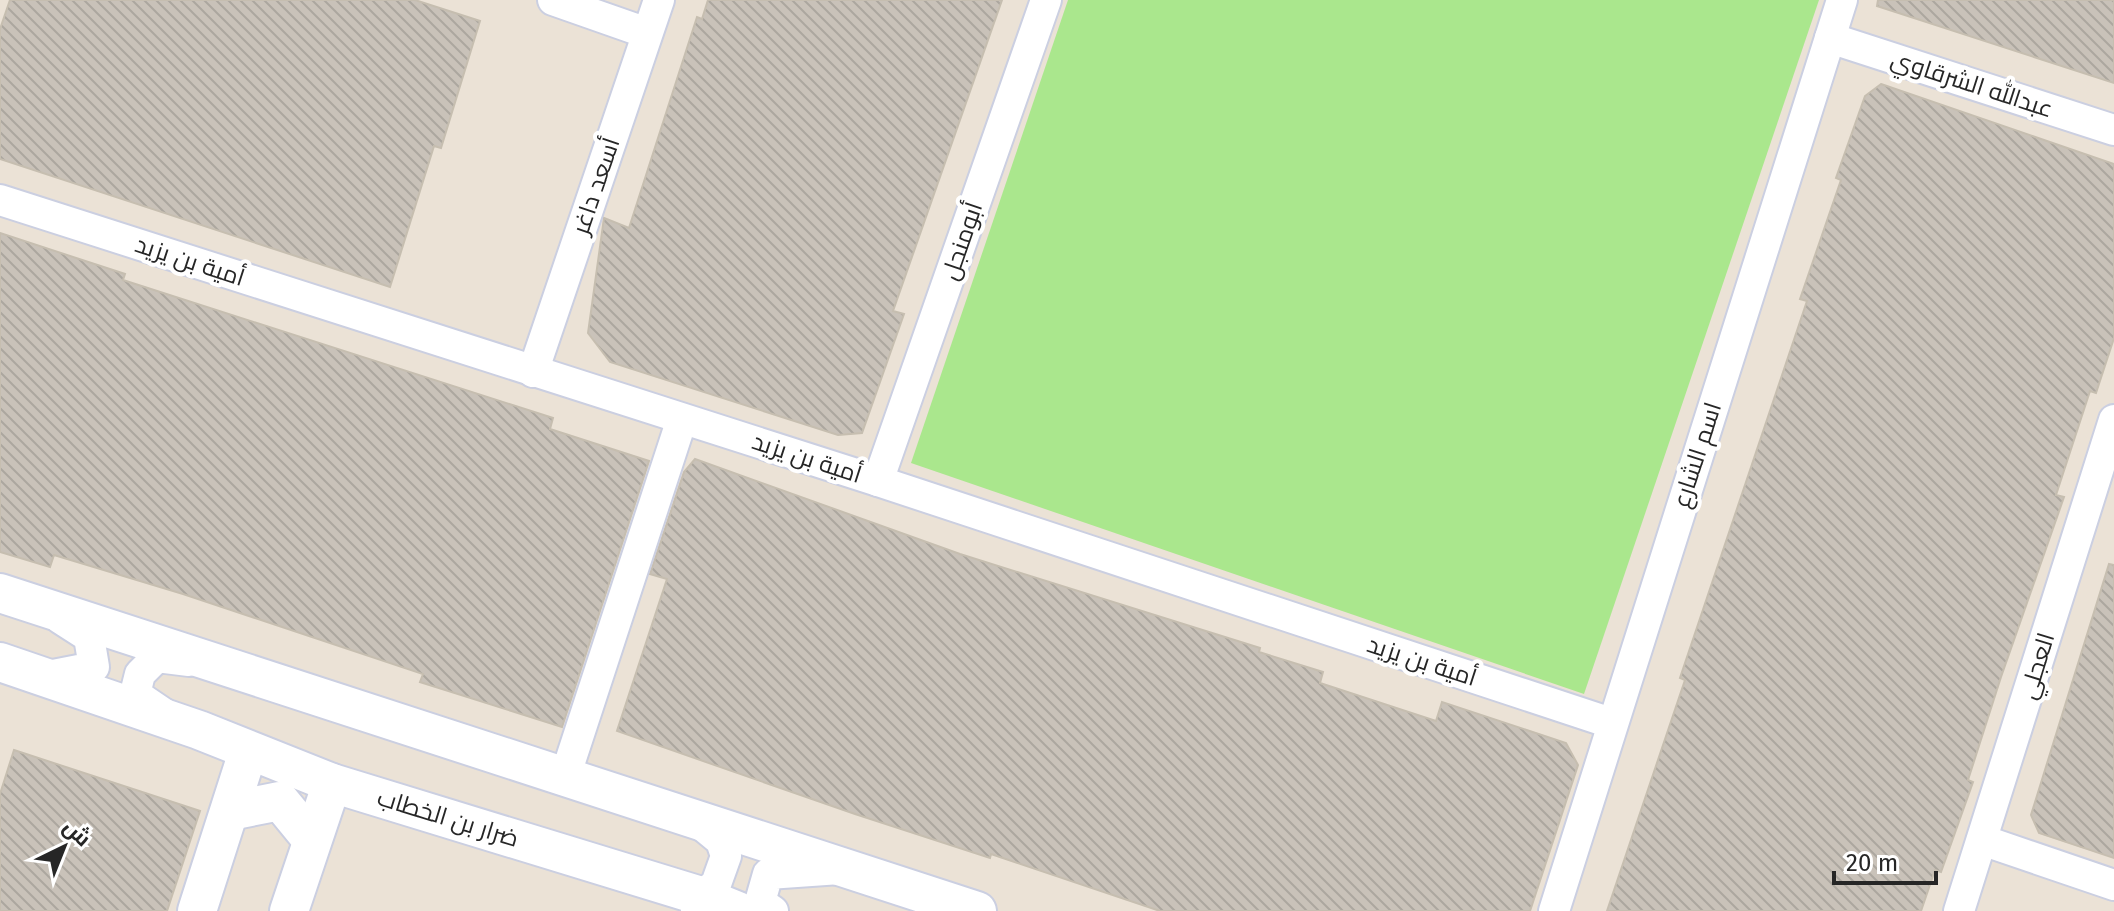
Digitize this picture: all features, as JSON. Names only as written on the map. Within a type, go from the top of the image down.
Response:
[{"type":"street","points":[[553,0],[647,33]]},
{"type":"street","name":"أسعد داغر","points":[[533,372],[659,0]]},
{"type":"street","name":"أبومنجل","points":[[878,481],[1046,0]]},
{"type":"street","name":"اسم الشارع","points":[[1554,911],[1842,0]]},
{"type":"street","name":"عبدالله الشرقاوي","points":[[1830,38],[2114,130]]},
{"type":"street","name":"أمية بن يزيد","points":[[0,200],[878,481],[1611,723]]},
{"type":"street","points":[[565,777],[682,419]]},
{"type":"street","name":"العجلي","points":[[1959,911],[2114,420]]},
{"type":"street","name":"ضرار بن الخطاب","points":[[0,593],[698,822],[850,867],[977,911]]},
{"type":"street","name":"ضرار بن الخطاب","points":[[44,608],[89,637],[94,667],[48,676]]},
{"type":"street","name":"ضرار بن الخطاب","points":[[211,664],[157,657],[135,683],[135,694],[148,706],[199,730],[332,783],[698,904],[738,911]]},
{"type":"street","name":"ضرار بن الخطاب","points":[[0,662],[199,730]]},
{"type":"street","points":[[197,911],[248,752]]},
{"type":"street","points":[[289,911],[332,783]]},
{"type":"street","points":[[230,811],[280,801],[312,840]]},
{"type":"street","name":"ضرار بن الخطاب","points":[[698,822],[721,841],[726,856],[716,884],[698,904]]},
{"type":"street","points":[[1982,840],[2114,885]]},
{"type":"street","name":"ضرار بن الخطاب","points":[[773,911],[760,902],[768,874],[813,873],[850,867]]},
{"type":"green space","points":[[1068,0],[1819,0],[1584,694],[911,463]]},
{"type":"building","points":[[10,0],[415,0],[480,21],[441,148],[434,146],[390,287],[0,159],[0,29]]},
{"type":"building","points":[[708,0],[1002,0],[893,311],[904,314],[862,433],[838,435],[610,362],[588,333],[604,218],[629,228],[697,17],[702,19]]},
{"type":"building","points":[[1878,0],[2114,0],[2114,83],[1877,6]]},
{"type":"building","points":[[1881,84],[2114,164],[2114,338],[2096,393],[2090,391],[2056,495],[2064,497],[1968,780],[1973,782],[1941,872],[1935,870],[1921,911],[1607,911],[1685,680],[1680,678],[1807,301],[1800,299],[1841,180],[1836,178],[1865,96]]},
{"type":"building","points":[[0,233],[125,274],[123,280],[553,418],[550,429],[649,461],[562,727],[420,682],[423,674],[183,594],[54,555],[50,567],[0,552]]},
{"type":"building","points":[[695,459],[960,554],[1260,648],[1259,652],[1323,672],[1320,683],[1436,721],[1442,702],[1566,743],[1578,765],[1530,911],[1160,911],[991,854],[990,858],[855,814],[617,731],[667,579],[650,574],[684,472]]},
{"type":"building","points":[[2109,564],[2114,565],[2114,858],[2039,833],[2031,815]]},
{"type":"building","points":[[14,750],[200,811],[167,911],[0,911],[0,794]]}]
